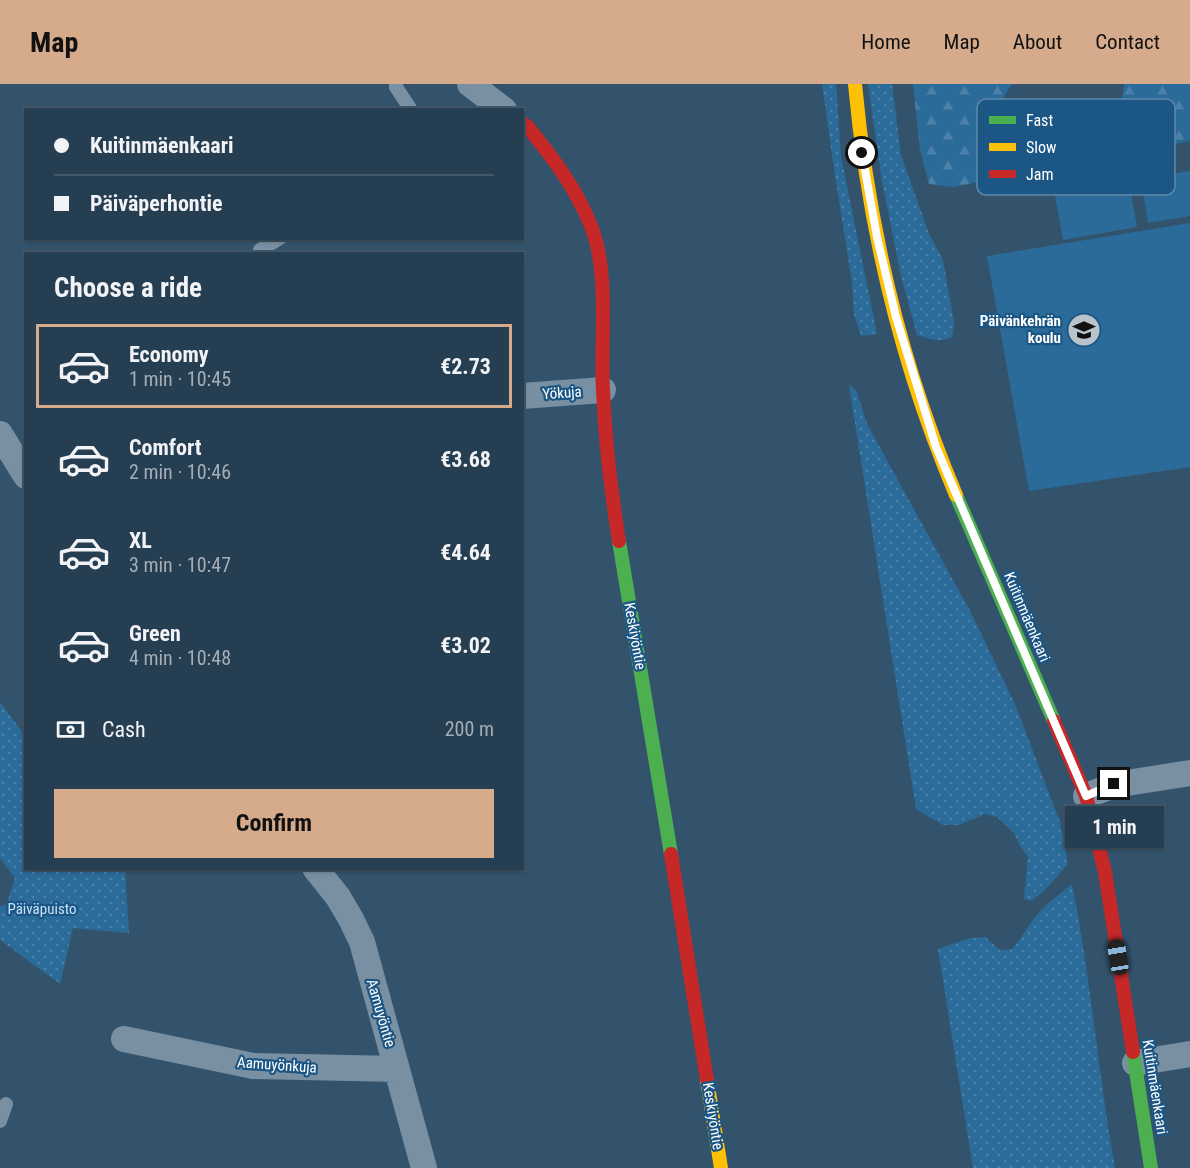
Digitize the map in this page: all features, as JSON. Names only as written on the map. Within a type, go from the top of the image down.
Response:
[{"type":"street","points":[[470,84],[501,108]]},
{"type":"street","name":"Kuitinmäenkaari","points":[[855,84],[858,132],[877,237],[904,346],[936,447],[1086,796],[1105,872],[1151,1168]]},
{"type":"street","name":"Keskiyöntie","points":[[524,124],[560,167],[580,201],[592,228],[600,262],[603,390],[613,506],[721,1168]]},
{"type":"street","name":"Yökuja","points":[[524,396],[603,390]]},
{"type":"street","points":[[0,434],[24,473]]},
{"type":"street","points":[[1086,796],[1114,784],[1190,773]]},
{"type":"street","name":"Aamuyöntie","points":[[317,870],[338,897],[362,942],[424,1168]]},
{"type":"street","name":"Aamuyönkuja","points":[[124,1039],[253,1066],[397,1069]]},
{"type":"street","points":[[1135,1063],[1190,1054]]},
{"type":"lane","points":[[396,84],[410,108]]},
{"type":"lane","points":[[260,250],[277,240]]},
{"type":"lane","points":[[0,1121],[6,1104]]},
{"type":"green space","points":[[822,84],[836,84],[841,156],[877,334],[861,336],[854,314],[852,282]]},
{"type":"green space","points":[[868,84],[892,84],[901,155],[929,234],[943,260],[954,323],[952,337],[948,339],[934,340],[917,335],[901,276],[882,181]]},
{"type":"green space","points":[[913,84],[1013,84],[1003,99],[977,99],[977,182],[953,187],[929,184],[920,150]]},
{"type":"green space","points":[[1124,84],[1190,84],[1190,141],[1175,144],[1175,99],[1122,99]]},
{"type":"green space","points":[[1190,171],[1190,216],[1148,223],[1144,195],[1175,195],[1175,173]]},
{"type":"green space","points":[[1131,195],[1137,227],[1063,240],[1055,196]]},
{"type":"green space","name":"Päivänkehrän koulu","points":[[1190,223],[1190,467],[1029,491],[987,256]]},
{"type":"green space","points":[[849,385],[856,390],[867,424],[970,611],[1015,704],[1060,822],[1068,864],[1044,891],[1031,901],[1024,899],[1028,857],[1014,833],[997,817],[985,814],[959,825],[943,825],[916,809]]},
{"type":"green space","name":"Päiväpuisto","points":[[0,702],[24,735],[24,870],[125,870],[129,933],[73,928],[60,984],[0,940],[0,906],[6,905],[15,878],[0,858]]},
{"type":"green space","points":[[1072,884],[1115,1168],[973,1168],[938,949],[970,938],[985,937],[1000,950],[1012,949],[1041,910]]},
{"type":"traffic: fast","points":[[956,495],[1054,721]]},
{"type":"traffic: fast","points":[[619,541],[671,854]]},
{"type":"traffic: fast","points":[[1133,1052],[1151,1168]]},
{"type":"traffic: slow","points":[[855,84],[869,189],[890,294],[919,396],[956,495]]},
{"type":"traffic: slow","points":[[707,1080],[721,1168]]},
{"type":"traffic: jam","points":[[524,124],[546,150],[571,186],[585,212],[597,245],[603,307],[602,370],[605,428],[619,541]]},
{"type":"traffic: jam","points":[[1054,721],[1086,796],[1105,872],[1133,1052]]},
{"type":"traffic: jam","points":[[671,854],[707,1080]]},
{"type":"place","name":"Päivänkehrän koulu","points":[[1084,330]]},
{"type":"route","points":[[862,153],[877,237],[896,317],[936,447],[1086,796],[1114,784]]}]
